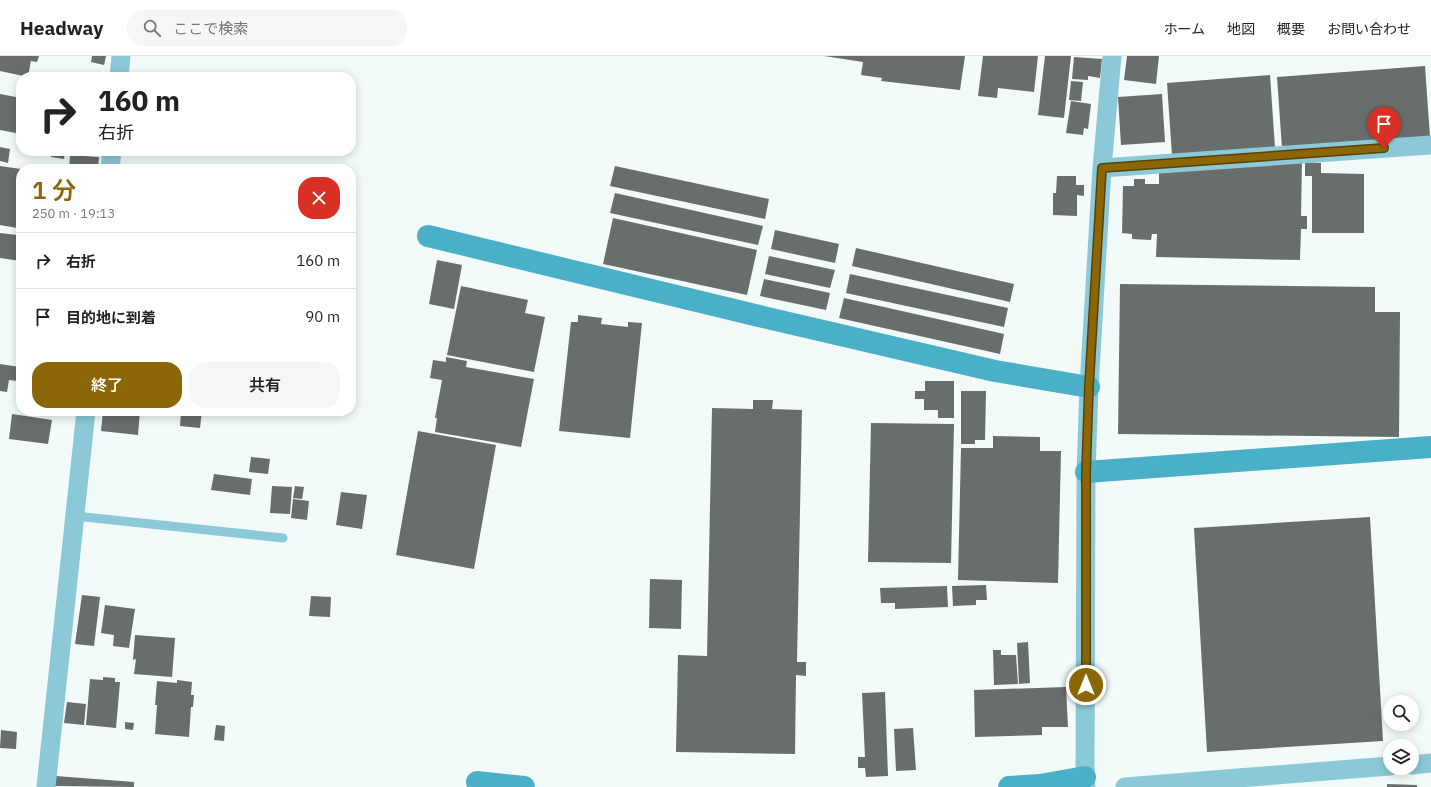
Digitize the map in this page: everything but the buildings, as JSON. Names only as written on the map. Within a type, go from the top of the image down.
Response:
[{"type":"street","points":[[119,72],[121,56]]},
{"type":"street","points":[[1009,787],[1086,782],[1086,472],[1089,386],[1102,168],[1112,56]]},
{"type":"street","points":[[1102,168],[1431,145]]},
{"type":"street","points":[[428,236],[995,371],[1089,386]]},
{"type":"street","points":[[46,787],[86,416]]},
{"type":"street","points":[[1086,472],[1431,448]]},
{"type":"street","points":[[1419,764],[1431,763]]},
{"type":"street","points":[[1125,787],[1383,767]]},
{"type":"street","points":[[477,782],[524,787]]},
{"type":"lane","points":[[76,516],[283,538]]},
{"type":"route","points":[[1086,685],[1086,472],[1089,386],[1102,168],[1384,148]]}]
